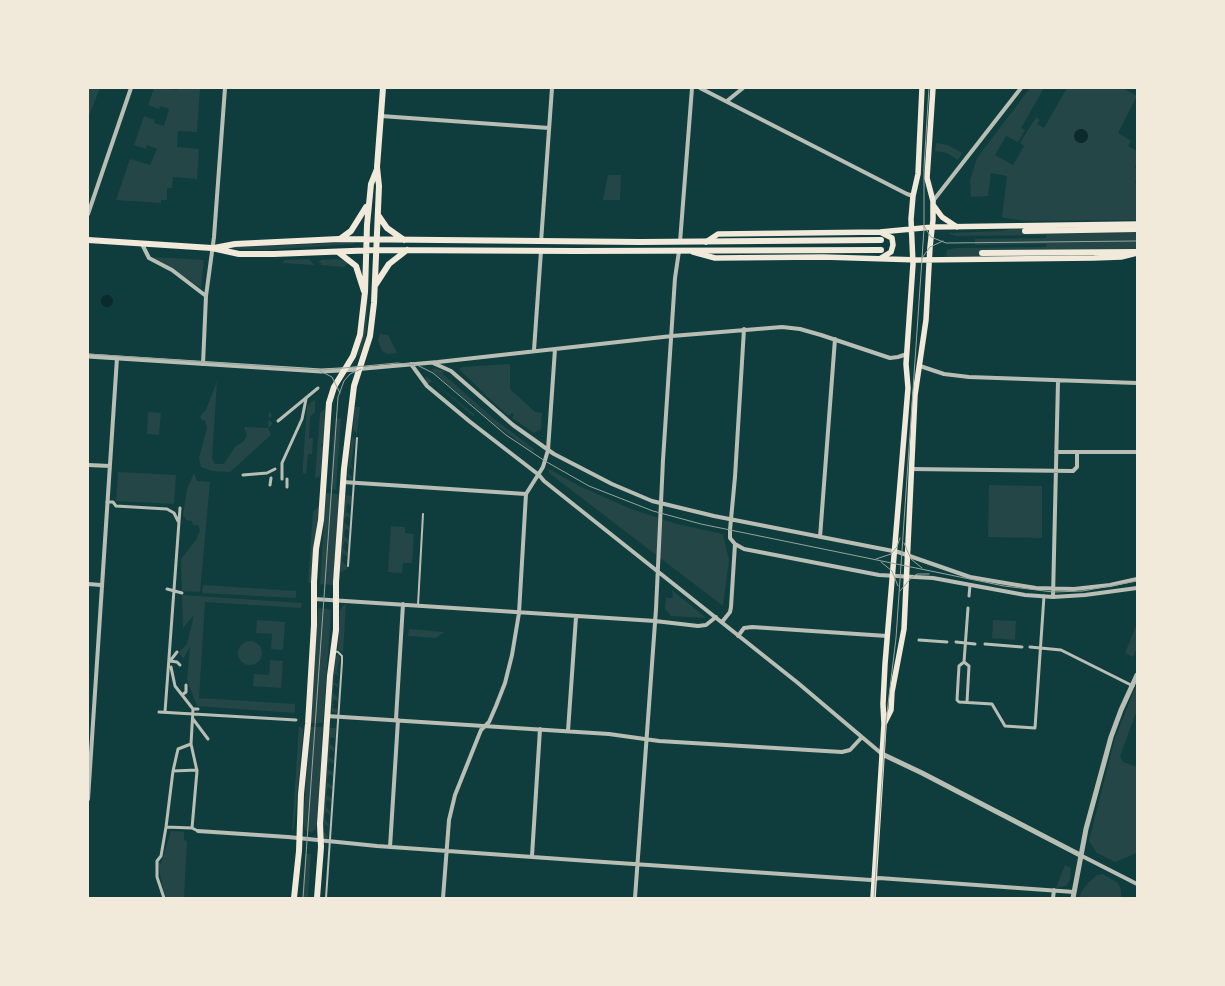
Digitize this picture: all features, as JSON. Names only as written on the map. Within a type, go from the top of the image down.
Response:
[{"type":"main road","points":[[318,898],[320,824],[330,676],[334,651],[343,482],[352,400],[359,369],[372,325],[377,250],[379,186],[377,167],[383,88]]},
{"type":"main road","points":[[873,898],[884,724],[883,704],[887,636],[908,388],[906,376],[906,354],[912,260],[911,230],[913,196],[918,174],[922,88]]},
{"type":"main road","points":[[884,724],[891,710],[892,692],[904,639],[915,395],[920,366],[922,336],[926,320],[933,227],[933,203],[927,178],[933,88]]},
{"type":"main road","points":[[294,898],[308,724],[314,600],[329,403],[334,387],[355,352],[360,335],[365,292],[366,240],[369,200],[371,184],[377,167]]},
{"type":"main road","points":[[339,239],[348,234],[355,226],[369,200]]},
{"type":"main road","points":[[933,203],[942,217],[958,227]]},
{"type":"main road","points":[[378,215],[387,228],[404,240]]},
{"type":"main road","points":[[706,242],[718,234],[880,232],[933,227],[1137,224]]},
{"type":"main road","points":[[1025,231],[1137,229]]},
{"type":"main road","points":[[879,259],[888,255],[894,245],[892,238],[880,232]]},
{"type":"main road","points":[[212,248],[235,244],[339,239],[542,242],[881,240]]},
{"type":"main road","points":[[89,242],[212,248],[238,254],[366,250],[882,250]]},
{"type":"main road","points":[[375,285],[389,264],[408,250]]},
{"type":"main road","points":[[691,251],[715,258],[823,257],[912,260],[1094,258],[1121,257],[1137,252]]},
{"type":"main road","points":[[338,252],[356,266],[365,292]]},
{"type":"main road","points":[[982,253],[1137,252]]},
{"type":"street","points":[[88,214],[131,88]]},
{"type":"street","points":[[203,364],[206,296],[212,248],[225,88]]},
{"type":"street","points":[[542,242],[552,88]]},
{"type":"street","points":[[680,242],[692,88]]},
{"type":"street","points":[[700,88],[913,196]]},
{"type":"street","points":[[727,102],[743,88]]},
{"type":"street","points":[[933,203],[1021,88]]},
{"type":"street","points":[[381,116],[549,128]]},
{"type":"street","points":[[142,244],[149,258],[172,270],[206,296]]},
{"type":"street","points":[[534,350],[541,251]]},
{"type":"street","points":[[635,898],[658,582],[672,336],[679,251]]},
{"type":"street","points":[[88,356],[321,371],[433,363],[534,350],[672,336],[788,328],[835,339],[890,358],[898,358],[906,354]]},
{"type":"street","points":[[744,330],[730,538],[735,544],[744,548],[892,577],[933,578],[1025,595],[1053,597],[1100,594],[1137,588]]},
{"type":"street","points":[[820,537],[835,339]]},
{"type":"street","points":[[443,898],[449,820],[454,794],[484,726],[491,718],[508,675],[519,613],[526,494],[539,475],[548,450],[555,349]]},
{"type":"street","points":[[88,800],[117,358]]},
{"type":"street","points":[[433,363],[451,371],[508,420],[548,450],[591,474],[634,494],[677,508],[893,551],[970,577],[1011,584],[1053,589],[1090,588],[1137,579]]},
{"type":"street","points":[[411,364],[427,386],[468,421],[539,475],[544,481],[716,617],[882,754],[922,773],[1137,884]]},
{"type":"street","points":[[920,366],[944,374],[969,377],[996,377],[1003,380],[1137,383]]},
{"type":"street","points":[[1053,597],[1058,381]]},
{"type":"street","points":[[278,421],[318,388]]},
{"type":"street","points":[[282,479],[282,464],[302,419],[306,399]]},
{"type":"street","points":[[1056,452],[1137,452]]},
{"type":"street","points":[[911,469],[1075,470],[1077,466],[1077,452]]},
{"type":"street","points":[[88,465],[110,466]]},
{"type":"street","points":[[243,475],[267,473],[275,469]]},
{"type":"street","points":[[270,485],[271,478]]},
{"type":"street","points":[[286,487],[287,479]]},
{"type":"street","points":[[343,482],[526,494]]},
{"type":"street","points":[[107,502],[113,502],[116,506],[167,509],[175,514],[178,526]]},
{"type":"street","points":[[166,712],[180,508]]},
{"type":"street","points":[[722,622],[730,612],[731,606],[735,544]]},
{"type":"street","points":[[88,584],[102,585]]},
{"type":"street","points":[[969,596],[970,585]]},
{"type":"street","points":[[167,589],[182,593],[174,598]]},
{"type":"street","points":[[968,608],[964,662],[959,666],[957,700],[959,702],[992,704],[1003,724],[1008,727],[1035,728],[1044,596]]},
{"type":"street","points":[[314,600],[403,604],[576,617],[655,621],[698,626],[706,625],[716,617]]},
{"type":"street","points":[[390,847],[403,604]]},
{"type":"street","points":[[568,731],[576,617]]},
{"type":"street","points":[[738,636],[744,628],[752,627],[887,636]]},
{"type":"street","points":[[919,640],[946,642]]},
{"type":"street","points":[[956,642],[976,644]]},
{"type":"street","points":[[985,644],[1022,647]]},
{"type":"street","points":[[1030,648],[1061,650],[1132,686]]},
{"type":"street","points":[[177,652],[170,661],[173,682],[193,709],[191,744],[197,770],[192,828]]},
{"type":"street","points":[[170,661],[177,662],[180,665]]},
{"type":"street","points":[[964,662],[969,666],[966,702]]},
{"type":"street","points":[[1073,898],[1080,855],[1111,737],[1137,675]]},
{"type":"street","points":[[182,696],[188,688],[186,685]]},
{"type":"street","points":[[88,700],[95,700]]},
{"type":"street","points":[[193,709],[198,709]]},
{"type":"street","points":[[159,712],[296,720]]},
{"type":"street","points":[[327,716],[568,731],[659,741],[846,752],[862,737]]},
{"type":"street","points":[[193,719],[208,739]]},
{"type":"street","points":[[532,856],[540,730]]},
{"type":"street","points":[[164,898],[160,888],[156,867],[166,827],[173,770],[178,749],[191,744]]},
{"type":"street","points":[[173,770],[197,770]]},
{"type":"street","points":[[166,827],[192,828],[198,831],[298,838],[390,847],[1074,892]]},
{"type":"street","points":[[1053,898],[1054,890]]},
{"type":"lane","points":[[348,566],[357,438]]},
{"type":"lane","points":[[418,605],[423,514]]},
{"type":"lane","points":[[326,898],[342,662],[342,656],[338,652],[334,651]]},
{"type":"shaded area","points":[[88,88],[100,88],[89,116],[88,116]]},
{"type":"shaded area","points":[[154,88],[177,90],[177,88],[200,88],[197,132],[178,131],[177,147],[199,149],[197,179],[173,177],[172,188],[167,188],[167,200],[161,200],[161,203],[116,200],[130,159],[150,165],[157,149],[147,145],[146,149],[134,145],[144,116],[155,120],[154,123],[164,126],[169,109],[160,106],[159,109],[148,105]]},
{"type":"shaded area","points":[[1030,88],[1044,88],[1021,128],[1025,130],[1018,142],[1006,136],[995,155],[1013,165],[1024,146],[1020,143],[1036,117],[1040,120],[1037,124],[1044,128],[1067,88],[1123,88],[1137,96],[1118,133],[1131,141],[1128,146],[1137,151],[1137,163],[1135,168],[1137,169],[1137,178],[1135,182],[1137,184],[1137,220],[1025,221],[1005,218],[1002,217],[1007,176],[991,173],[988,196],[971,197],[970,180],[977,158]]},
{"type":"shaded area","points":[[1081,129],[1086,131],[1088,136],[1086,141],[1081,143],[1076,141],[1074,136],[1076,131]]},
{"type":"shaded area","points":[[936,143],[948,145],[962,153],[958,160],[947,153],[935,151]]},
{"type":"shaded area","points":[[608,175],[621,175],[620,200],[603,200]]},
{"type":"shaded area","points":[[1015,228],[1137,231],[1137,249],[982,250],[982,256],[946,256],[947,250],[955,248],[1046,247],[1046,244],[975,245],[975,239],[1046,238],[1046,235],[956,236],[947,233],[1002,231]]},
{"type":"shaded area","points":[[354,242],[354,244],[265,250],[234,249],[235,247]]},
{"type":"shaded area","points":[[153,257],[204,260],[201,288],[169,266]]},
{"type":"shaded area","points":[[309,259],[314,265],[282,263],[285,260]]},
{"type":"shaded area","points":[[336,259],[349,262],[344,267],[321,265],[321,263],[318,263],[321,260]]},
{"type":"shaded area","points":[[370,262],[366,333],[360,355],[357,355],[365,325]]},
{"type":"shaded area","points":[[107,295],[111,297],[113,301],[111,305],[107,307],[103,305],[101,301],[103,297]]},
{"type":"shaded area","points":[[380,334],[388,335],[397,353],[388,354],[382,351],[378,340]]},
{"type":"shaded area","points":[[510,364],[510,389],[535,412],[542,413],[541,429],[534,433],[512,418],[514,414],[512,413],[509,416],[459,369],[462,367]]},
{"type":"shaded area","points":[[434,368],[445,371],[442,373],[493,418],[534,449],[533,452],[493,423],[431,370]]},
{"type":"shaded area","points":[[426,376],[475,415],[473,416],[432,381],[428,384],[425,380]]},
{"type":"shaded area","points":[[217,381],[212,458],[215,464],[224,464],[235,447],[244,441],[247,435],[244,427],[268,428],[271,435],[230,472],[212,471],[201,467],[199,458],[207,428],[205,421],[201,419],[200,416],[206,410]]},
{"type":"shaded area","points":[[315,399],[315,412],[310,417],[309,438],[313,438],[312,454],[308,454],[306,474],[303,473],[303,464],[307,406]]},
{"type":"shaded area","points":[[354,407],[360,407],[357,434],[353,429]]},
{"type":"shaded area","points":[[325,409],[323,444],[321,444],[321,446],[323,446],[321,473],[319,477],[315,478],[320,413]]},
{"type":"shaded area","points":[[269,411],[272,416],[269,419]]},
{"type":"shaded area","points":[[148,412],[161,413],[159,435],[147,434]]},
{"type":"shaded area","points":[[335,418],[341,419],[336,490],[330,489]]},
{"type":"shaded area","points":[[268,420],[273,424],[268,428]]},
{"type":"shaded area","points":[[352,436],[355,439],[351,464],[353,470],[350,467],[348,473],[353,478],[350,480],[347,475]]},
{"type":"shaded area","points":[[549,469],[579,486],[631,509],[677,524],[723,534],[729,560],[723,606],[549,473]]},
{"type":"shaded area","points":[[118,472],[176,475],[174,504],[116,501]]},
{"type":"shaded area","points":[[194,473],[197,481],[210,482],[200,592],[182,591],[181,559],[196,540],[200,530],[198,525],[193,525],[192,521],[186,520],[183,515],[187,489]]},
{"type":"shaded area","points":[[989,485],[1042,486],[1042,538],[988,537]]},
{"type":"shaded area","points":[[326,493],[339,494],[333,585],[320,584]]},
{"type":"shaded area","points":[[345,495],[352,496],[351,506],[348,503],[346,507],[346,511],[350,518],[347,516],[344,520],[344,523],[350,527],[349,531],[346,528],[344,533],[344,536],[349,540],[348,544],[345,541],[343,546],[348,553],[347,557],[344,554],[343,555],[342,561],[347,566],[347,569],[342,572],[340,571]]},
{"type":"shaded area","points":[[319,506],[311,583],[308,583],[313,512]]},
{"type":"shaded area","points":[[391,526],[405,527],[405,533],[414,534],[412,563],[403,563],[402,573],[388,572]]},
{"type":"shaded area","points":[[203,585],[296,591],[296,598],[202,593]]},
{"type":"shaded area","points":[[672,590],[705,618],[671,616],[665,609],[666,598],[673,598]]},
{"type":"shaded area","points":[[182,595],[302,603],[301,608],[205,602],[199,698],[295,704],[295,713],[197,706],[187,680],[190,647],[183,659],[179,652],[187,644],[194,615],[183,628]]},
{"type":"shaded area","points":[[346,604],[343,653],[338,649],[340,611]]},
{"type":"shaded area","points":[[318,609],[329,609],[331,611],[323,723],[310,723]]},
{"type":"shaded area","points":[[257,620],[285,622],[283,650],[271,649],[272,634],[256,633]]},
{"type":"shaded area","points":[[993,620],[1016,621],[1015,640],[992,638]]},
{"type":"shaded area","points":[[1136,626],[1137,648],[1133,657],[1125,653]]},
{"type":"shaded area","points":[[409,629],[444,632],[436,638],[408,636]]},
{"type":"shaded area","points":[[250,641],[258,645],[262,653],[258,661],[250,665],[242,661],[238,653],[242,645]]},
{"type":"shaded area","points":[[339,655],[340,659],[337,671],[339,676],[335,674],[334,682],[338,685],[338,688],[334,684],[333,693],[337,697],[337,702],[334,699],[332,703],[334,705],[332,707],[337,710],[336,713],[332,712],[331,708],[332,688],[336,656]]},
{"type":"shaded area","points":[[270,660],[283,661],[281,688],[253,686],[254,674],[269,675]]},
{"type":"shaded area","points":[[1137,683],[1137,710],[1120,756],[1123,762],[1137,767],[1137,853],[1115,862],[1097,853],[1089,841],[1115,738]]},
{"type":"shaded area","points":[[299,726],[303,729],[303,733],[294,828],[292,831]]},
{"type":"shaded area","points":[[310,727],[323,727],[317,824],[315,830],[311,832],[306,831],[303,824]]},
{"type":"shaded area","points":[[329,728],[336,728],[335,739],[332,737],[330,738],[330,744],[335,748],[334,752],[331,749],[329,757],[334,761],[333,764],[330,761],[328,769],[333,773],[333,777],[330,774],[327,782],[332,786],[332,790],[329,787],[327,789],[327,795],[331,798],[331,802],[328,800],[326,801],[326,807],[330,811],[330,815],[327,812],[325,814],[325,820],[329,824],[329,827],[326,825],[324,826],[324,832],[328,836],[327,839],[324,837],[323,824]]},
{"type":"shaded area","points":[[171,831],[184,832],[184,839],[187,842],[184,898],[166,898],[162,884],[158,862],[161,864]]},
{"type":"shaded area","points":[[305,854],[311,854],[308,898],[302,898]]},
{"type":"shaded area","points":[[1065,865],[1071,868],[1070,880],[1066,886],[1056,888]]},
{"type":"shaded area","points":[[1103,874],[1118,883],[1121,890],[1121,898],[1080,898],[1081,892],[1088,883],[1097,875]]},
{"type":"tram line","points":[[874,898],[886,721],[896,638],[924,229],[924,167],[929,88]]},
{"type":"tram line","points":[[924,226],[931,237],[946,243],[1137,241]]},
{"type":"tram line","points":[[922,258],[930,247],[943,241]]},
{"type":"tram line","points":[[88,354],[322,370],[397,363],[417,365],[433,373],[506,435],[545,461],[589,486],[653,511],[701,524],[1004,586],[1053,592],[1083,591],[1137,581]]},
{"type":"tram line","points":[[303,898],[338,397],[344,381],[350,374],[361,369]]},
{"type":"tram line","points":[[320,371],[332,377],[340,393]]},
{"type":"tram line","points":[[876,559],[891,554],[897,547],[900,538]]},
{"type":"tram line","points":[[904,543],[911,559],[922,568]]},
{"type":"tram line","points":[[881,562],[892,571],[898,586]]},
{"type":"tram line","points":[[900,591],[912,577],[917,574],[929,574]]}]
